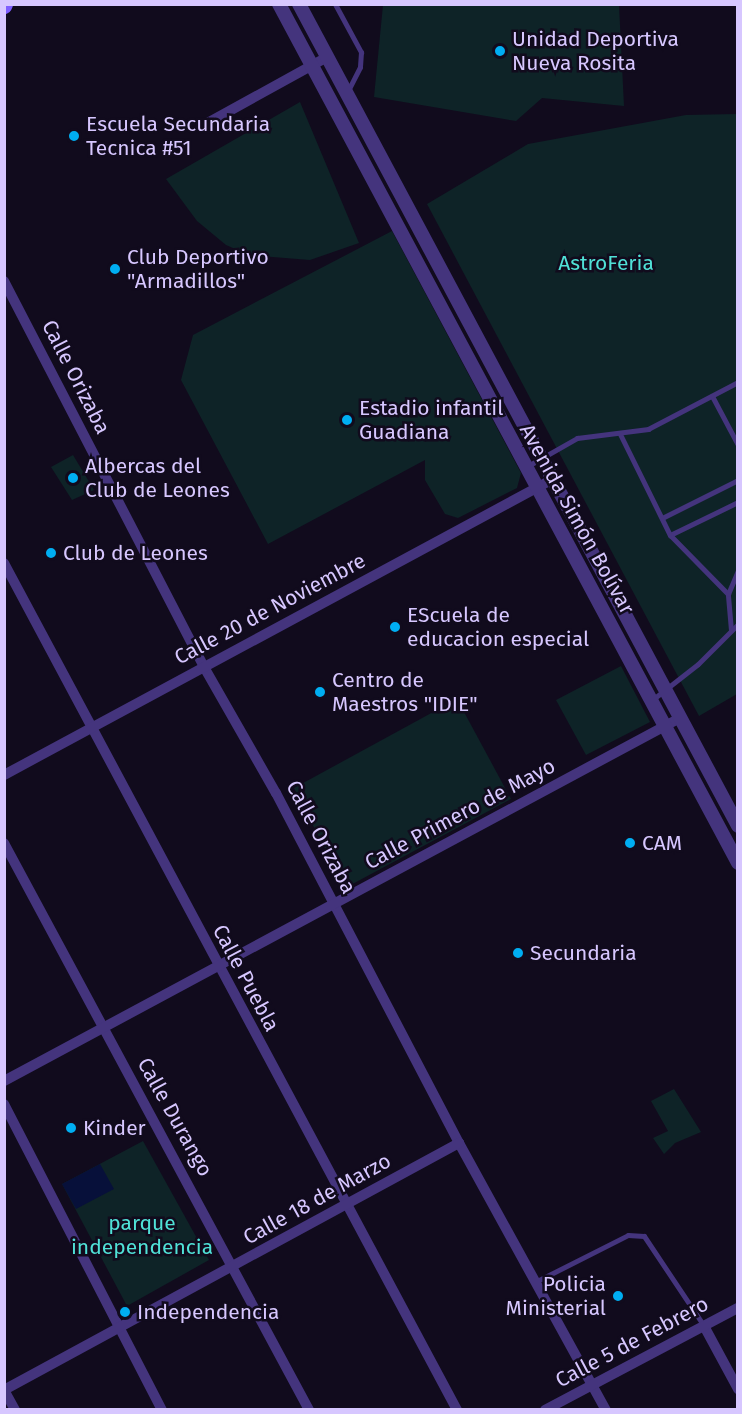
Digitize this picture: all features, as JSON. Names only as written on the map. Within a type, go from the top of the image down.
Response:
[{"type":"street","name":"Avenida Simón Bolívar","points":[[279,4],[535,488],[652,700],[738,863]]},
{"type":"street","name":"Avenida Simón Bolívar","points":[[299,4],[738,826]]},
{"type":"street","points":[[204,125],[327,57]]},
{"type":"street","name":"Calle Orizaba","points":[[4,281],[204,667],[334,903],[459,1143],[606,1410]]},
{"type":"street","name":"Calle 20 de Noviembre","points":[[4,775],[553,479]]},
{"type":"street","name":"Calle Puebla","points":[[4,563],[345,1206],[457,1410]]},
{"type":"street","name":"Calle Primero de Mayo","points":[[4,1080],[681,718]]},
{"type":"street","name":"Calle Durango","points":[[4,843],[235,1266],[309,1410]]},
{"type":"street","points":[[4,1104],[162,1410]]},
{"type":"street","name":"Calle 18 de Marzo","points":[[5,1390],[459,1143]]},
{"type":"street","name":"Calle 5 de Febrero","points":[[545,1410],[738,1308]]},
{"type":"street","points":[[704,1326],[738,1389]]},
{"type":"street","points":[[5,1390],[15,1410]]},
{"type":"lane","points":[[335,4],[361,52],[360,67],[346,95]]},
{"type":"lane","points":[[525,468],[578,438],[648,429],[738,382]]},
{"type":"lane","points":[[712,396],[738,445]]},
{"type":"lane","points":[[620,434],[670,535],[728,594]]},
{"type":"lane","points":[[662,518],[738,480]]},
{"type":"lane","points":[[670,535],[738,502]]},
{"type":"lane","points":[[731,630],[728,594],[738,570]]},
{"type":"lane","points":[[652,700],[698,664],[738,624]]},
{"type":"lane","points":[[535,1282],[628,1235],[644,1236],[704,1326]]},
{"type":"green space","name":"Unidad Deportiva Nueva Rosita","points":[[383,5],[619,5],[624,106],[542,98],[516,121],[374,97]]},
{"type":"green space","points":[[300,102],[359,243],[310,260],[249,255],[226,245],[197,221],[166,179]]},
{"type":"green space","name":"AstroFeria","points":[[737,114],[737,694],[699,716],[427,204],[528,144],[686,115]]},
{"type":"green space","name":"Estadio infantil Guadiana","points":[[392,231],[521,473],[517,488],[458,518],[445,514],[425,480],[425,460],[268,544],[181,380],[193,335]]},
{"type":"green space","name":"Albercas del Club de Leones","points":[[73,455],[94,490],[72,500],[51,467]]},
{"type":"green space","points":[[621,666],[650,722],[586,755],[556,700]]},
{"type":"green space","points":[[457,699],[511,799],[345,888],[294,788]]},
{"type":"green space","points":[[674,1089],[701,1132],[675,1143],[664,1154],[653,1138],[668,1131],[651,1101]]},
{"type":"green space","name":"parque independencia","points":[[143,1141],[209,1260],[127,1306],[62,1184]]},
{"type":"shaded area","points":[[100,1164],[114,1189],[76,1209],[62,1184]]},
{"type":"place","name":"Unidad Deportiva Nueva Rosita","points":[[500,51]]},
{"type":"place","name":"Escuela Secundaria Tecnica #51","points":[[74,136]]},
{"type":"place","name":"Club Deportivo \"Armadillos\"","points":[[115,269]]},
{"type":"place","name":"Estadio infantil Guadiana","points":[[347,420]]},
{"type":"place","name":"Albercas del Club de Leones","points":[[73,478]]},
{"type":"place","name":"Club de Leones","points":[[51,553]]},
{"type":"place","name":"EScuela de educacion especial","points":[[395,627]]},
{"type":"place","name":"Centro de Maestros \"IDIE\"","points":[[320,692]]},
{"type":"place","name":"CAM","points":[[630,843]]},
{"type":"place","name":"Secundaria","points":[[518,953]]},
{"type":"place","name":"Kinder","points":[[71,1128]]},
{"type":"place","name":"Policia Ministerial","points":[[618,1296]]},
{"type":"place","name":"Independencia","points":[[125,1312]]}]
